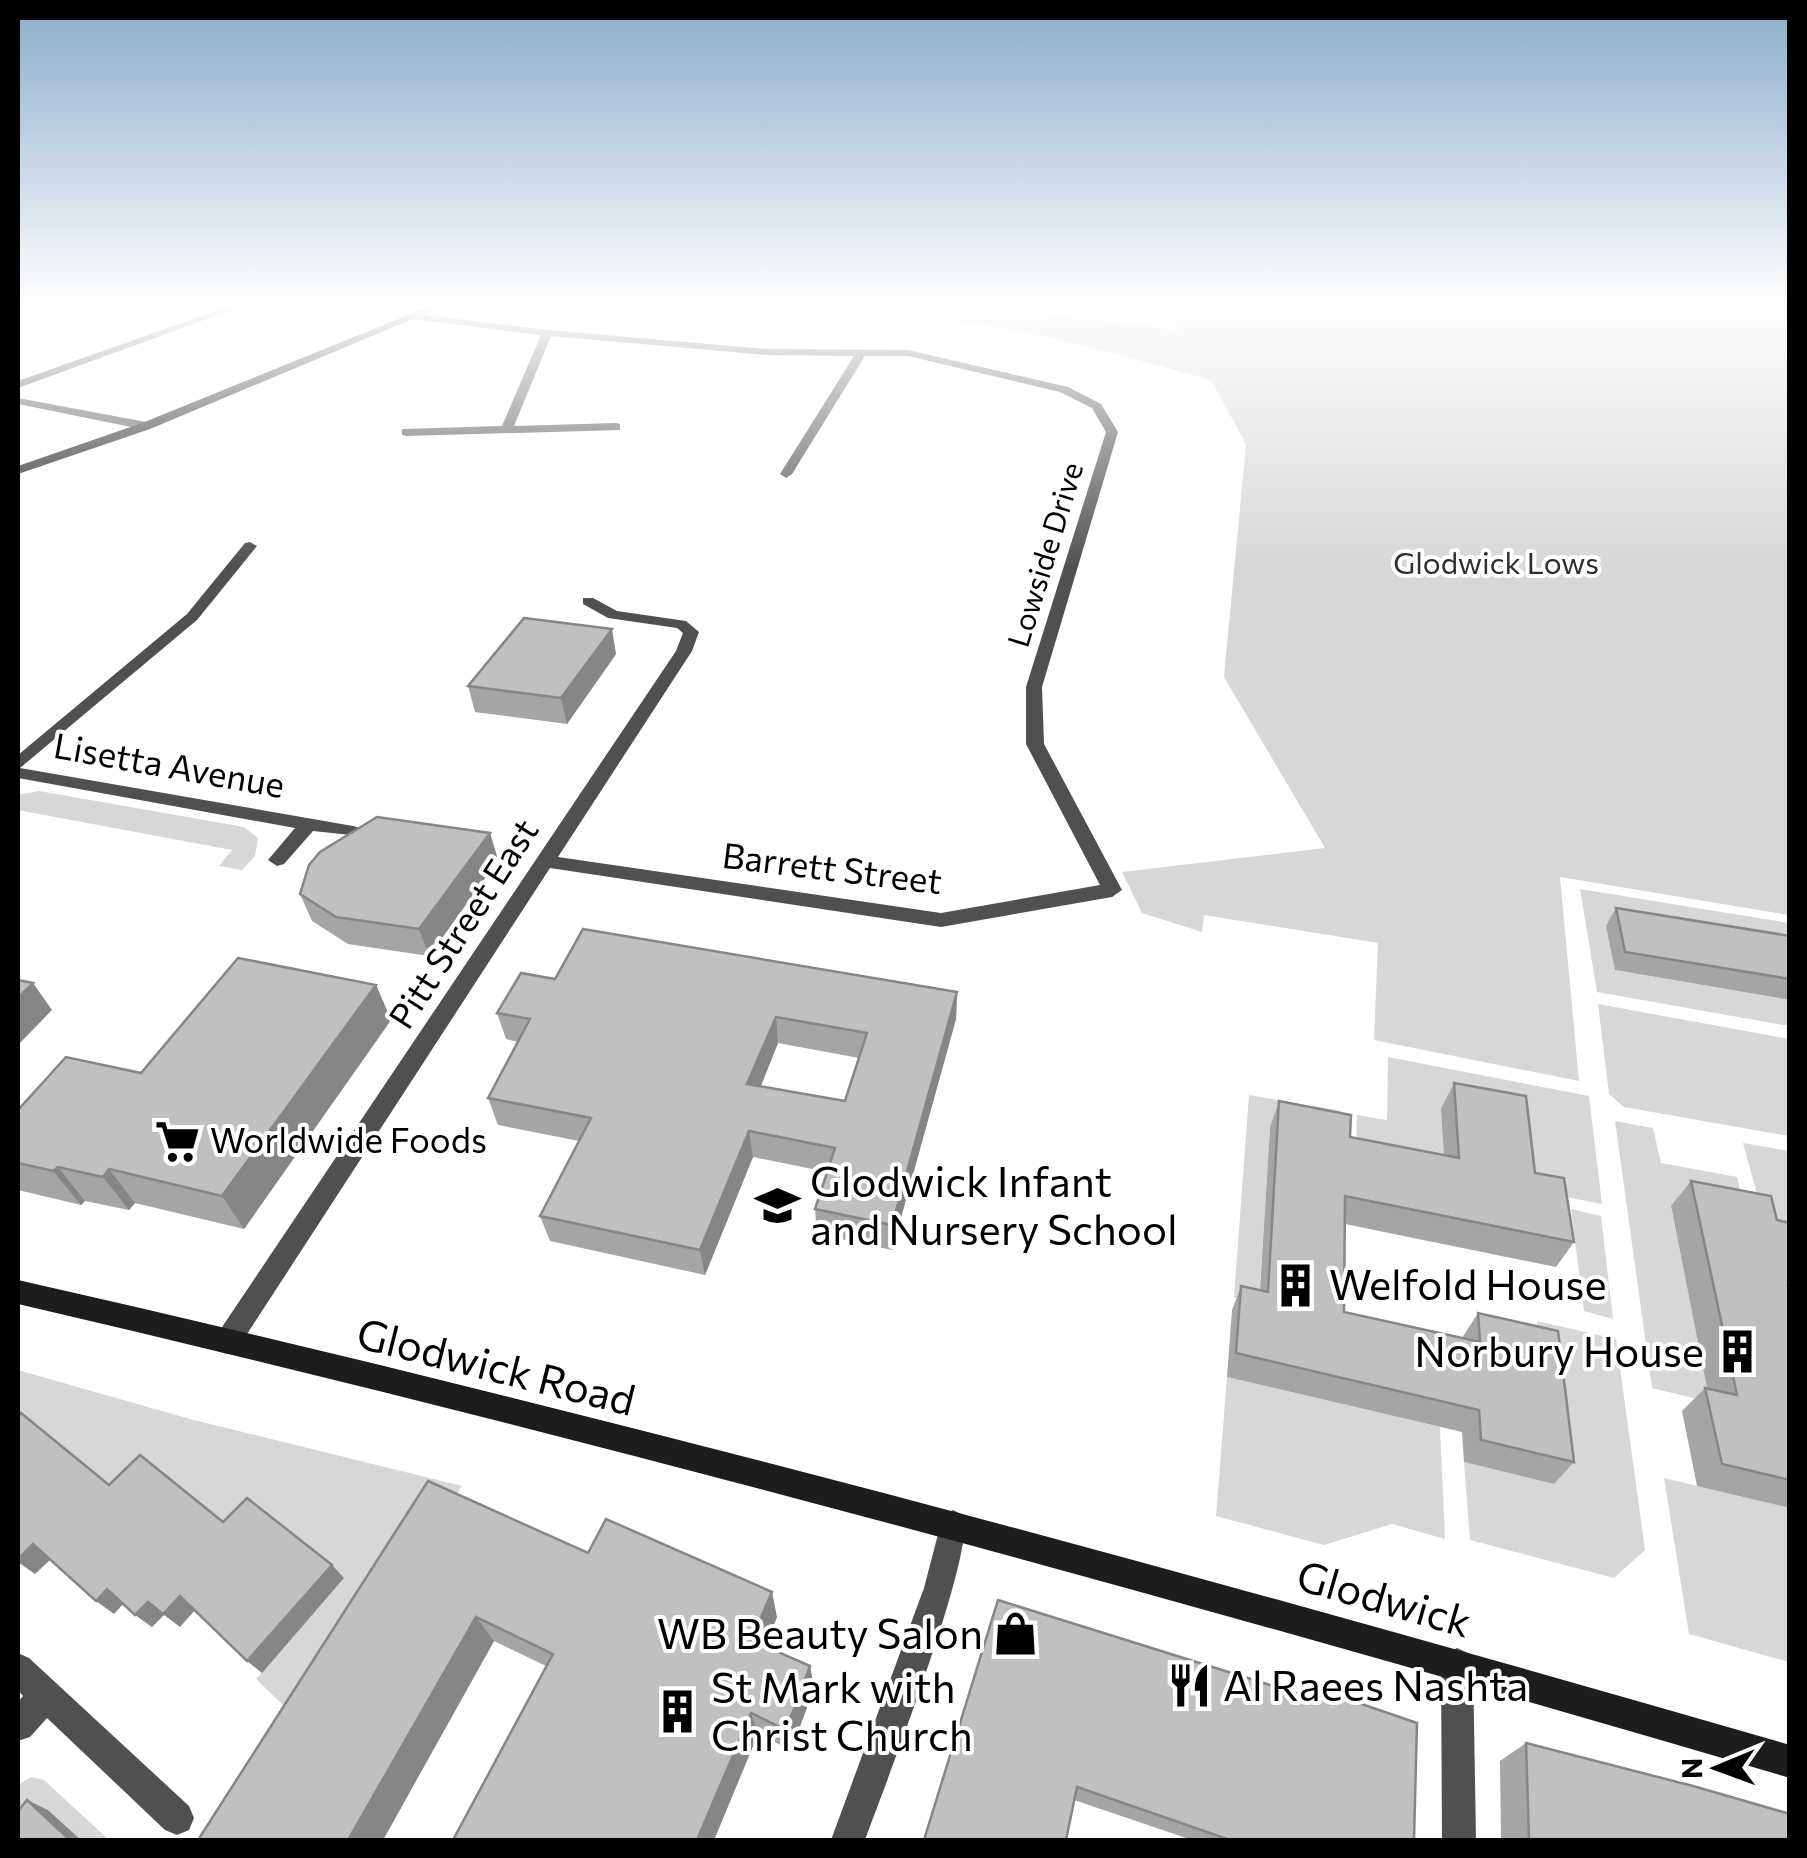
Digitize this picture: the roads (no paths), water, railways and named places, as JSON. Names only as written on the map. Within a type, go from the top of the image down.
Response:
[{"type":"main road","points":[[18,470],[226,394]]},
{"type":"main road","name":"Glodwick Road","points":[[18,1292],[954,1525]]},
{"type":"main road","name":"Glodwick","points":[[954,1525],[1457,1664],[1790,1762]]},
{"type":"street","points":[[507,430],[522,394]]},
{"type":"street","points":[[786,474],[836,394]]},
{"type":"street","name":"Lowside Drive","points":[[1073,394],[1098,406],[1112,432],[1034,687],[1035,744],[1112,890]]},
{"type":"street","points":[[18,400],[146,426]]},
{"type":"street","points":[[406,432],[616,428]]},
{"type":"street","points":[[18,763],[192,617],[250,546]]},
{"type":"street","name":"Pitt Street East","points":[[226,1342],[684,650],[691,632],[680,624],[614,615],[588,601]]},
{"type":"street","name":"Lisetta Avenue","points":[[18,773],[353,832]]},
{"type":"street","name":"Lisetta Avenue","points":[[277,860],[309,824]]},
{"type":"street","name":"Barrett Street","points":[[544,861],[941,920],[1112,890]]},
{"type":"street","points":[[848,1840],[938,1588],[954,1525]]},
{"type":"street","points":[[1457,1664],[1459,1840]]},
{"type":"street","points":[[18,1669],[177,1818]]},
{"type":"street","points":[[18,1726],[45,1697]]},
{"type":"place","name":"Worldwide Foods","points":[[177,1141]]},
{"type":"place","name":"Glodwick Infant and Nursery School","points":[[777,1206]]},
{"type":"place","name":"Welfold House","points":[[1296,1285]]},
{"type":"place","name":"Norbury House","points":[[1737,1352]]},
{"type":"place","name":"WB Beauty Salon","points":[[1016,1634]]},
{"type":"place","name":"Al Raees Nashta","points":[[1190,1686]]},
{"type":"place","name":"St Mark with Christ Church","points":[[678,1712]]},
{"type":"park label","name":"Glodwick Lows","points":[[1496,564]]}]
